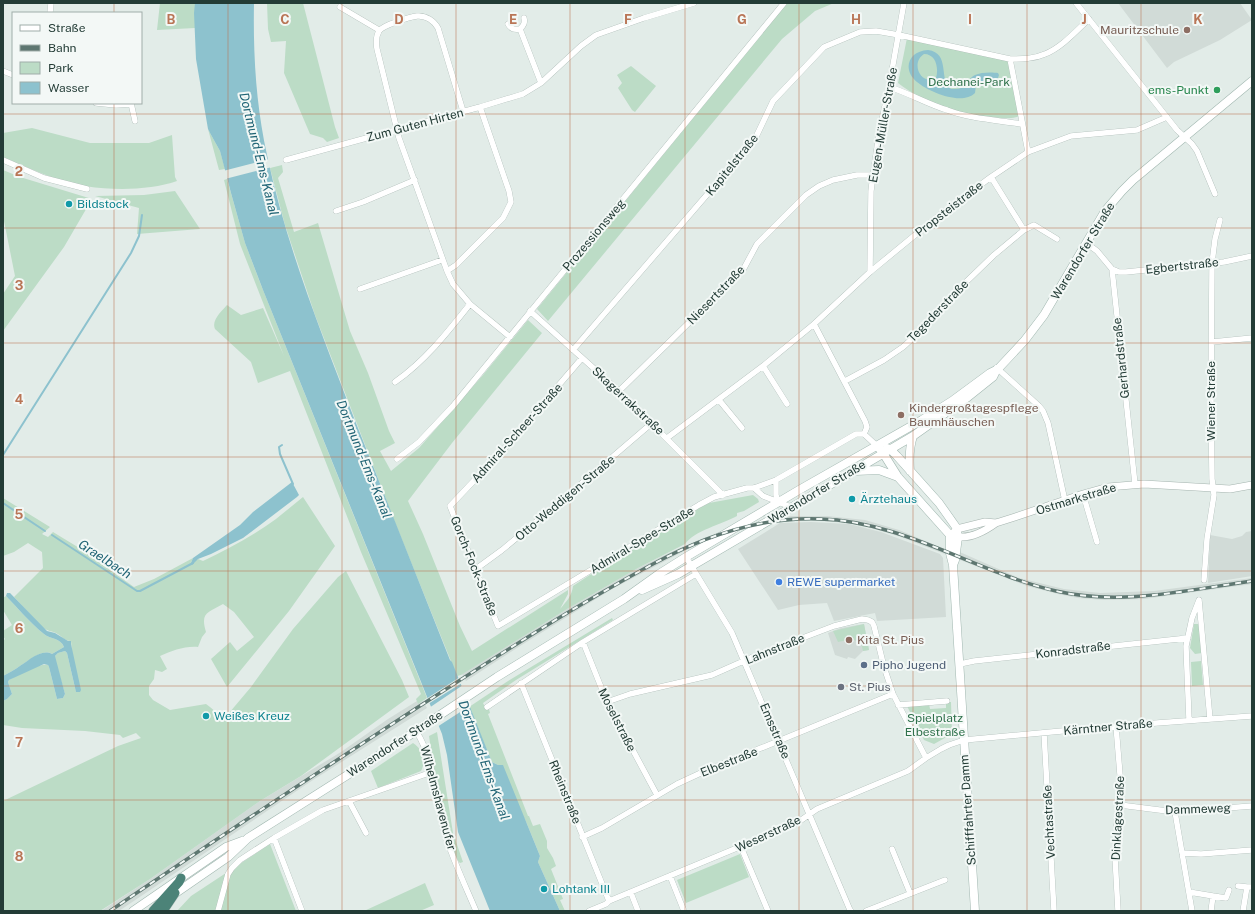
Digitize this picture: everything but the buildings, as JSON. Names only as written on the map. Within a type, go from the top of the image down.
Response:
[{"type":"highway","points":[[156,910],[182,878]]},
{"type":"highway","points":[[156,910],[175,893]]},
{"type":"main road","name":"Warendorfer Straße","points":[[624,599],[678,574],[913,436],[993,377],[998,369],[1025,340],[1044,315],[1105,211],[1122,191],[1133,180],[1252,81]]},
{"type":"main road","name":"Warendorfer Straße","points":[[133,911],[226,847],[248,838],[470,695],[624,599],[686,557],[778,502],[922,420],[998,369]]},
{"type":"main road","points":[[910,471],[909,452],[913,436]]},
{"type":"main road","points":[[876,446],[890,449],[910,471],[939,504],[955,534]]},
{"type":"main road","points":[[876,446],[883,453],[898,477],[955,534]]},
{"type":"main road","points":[[852,472],[879,470],[898,477]]},
{"type":"main road","name":"Schifffahrter Damm","points":[[955,534],[955,560],[953,565],[975,911]]},
{"type":"main road","name":"Warendorfer Straße","points":[[175,893],[228,857],[248,838]]},
{"type":"street","name":"Zum Guten Hirten","points":[[286,160],[523,94],[541,83],[581,46],[596,35],[694,3]]},
{"type":"street","name":"Prozessionsweg","points":[[397,459],[420,442],[448,411],[784,3]]},
{"type":"street","name":"Eugen-Müller-Straße","points":[[870,272],[871,191],[873,175],[879,134],[890,87],[904,3]]},
{"type":"street","points":[[1076,3],[1167,117],[1197,150],[1215,194]]},
{"type":"street","points":[[340,7],[379,30]]},
{"type":"street","points":[[462,112],[438,28],[434,22],[428,18],[418,16],[388,24],[379,30],[376,42],[377,49],[397,129],[442,260],[453,284],[460,294],[510,337]]},
{"type":"street","points":[[520,29],[523,26],[524,18]]},
{"type":"street","name":"Kapitelstraße","points":[[573,350],[755,140],[772,101],[824,46],[860,32],[876,31],[899,34],[1010,59],[1025,59],[1046,54],[1059,46],[1089,20]]},
{"type":"street","points":[[508,24],[510,28],[520,29]]},
{"type":"street","points":[[520,29],[541,83]]},
{"type":"street","points":[[1010,59],[1028,152]]},
{"type":"street","points":[[890,87],[962,115],[1022,124]]},
{"type":"street","points":[[106,104],[131,104],[135,121]]},
{"type":"street","points":[[447,271],[456,265],[503,218],[511,202],[509,191],[480,107]]},
{"type":"street","name":"Propsteistraße","points":[[667,438],[763,366],[814,324],[870,272],[938,217],[991,177],[1028,152],[1071,136],[1137,130],[1167,117]]},
{"type":"street","points":[[3,160],[44,178],[87,189]]},
{"type":"street","name":"Niesertstraße","points":[[619,392],[743,270],[757,244],[806,195],[819,186],[833,180],[857,175],[873,175]]},
{"type":"street","points":[[991,177],[1024,230],[1034,225],[1057,239]]},
{"type":"street","points":[[336,211],[363,202],[415,180]]},
{"type":"street","name":"Wiener Straße","points":[[1204,580],[1207,539],[1214,500],[1211,423],[1212,263],[1215,239],[1220,220]]},
{"type":"street","name":"Tegederstraße","points":[[845,381],[884,360],[903,347],[928,324],[994,254],[1024,230]]},
{"type":"street","points":[[1086,244],[1097,251],[1112,269]]},
{"type":"street","name":"Egbertstraße","points":[[1112,269],[1119,272],[1126,272],[1224,262],[1252,256]]},
{"type":"street","points":[[360,289],[442,260]]},
{"type":"street","name":"Gerhardstraße","points":[[1112,269],[1135,484]]},
{"type":"street","points":[[395,382],[405,375],[434,348],[470,304]]},
{"type":"street","name":"Skagerrakstraße","points":[[530,311],[652,423],[723,495]]},
{"type":"street","points":[[814,324],[865,421],[867,428],[864,434]]},
{"type":"street","points":[[1212,342],[1252,338]]},
{"type":"street","name":"Admiral-Scheer-Straße","points":[[450,506],[503,450],[582,358]]},
{"type":"street","points":[[763,366],[787,404]]},
{"type":"street","points":[[998,369],[1043,411],[1051,434],[1065,500]]},
{"type":"street","points":[[719,400],[742,428]]},
{"type":"street","name":"Otto-Weddigen-Straße","points":[[476,569],[502,550],[548,512],[652,423]]},
{"type":"street","points":[[791,507],[763,496],[754,488],[776,480],[856,434],[864,434],[876,446]]},
{"type":"street","name":"Warendorfer Straße","points":[[776,480],[776,494],[778,502]]},
{"type":"street","name":"Ostmarkstraße","points":[[955,534],[985,522],[996,523],[1016,518],[1065,500],[1108,487],[1135,484],[1234,488],[1252,484]]},
{"type":"street","name":"Admiral-Spee-Straße","points":[[498,626],[699,505],[723,495],[747,488],[754,488]]},
{"type":"street","points":[[1083,494],[1097,542]]},
{"type":"street","name":"Gorch-Fock-Straße","points":[[450,506],[498,626]]},
{"type":"street","name":"Emsstraße","points":[[686,557],[732,633],[745,660],[851,911]]},
{"type":"street","points":[[487,707],[583,642],[696,574]]},
{"type":"street","points":[[1189,720],[1186,646],[1192,618],[1199,600],[1210,719]]},
{"type":"street","name":"Lahnstraße","points":[[607,702],[630,694],[712,675],[745,660],[834,626],[856,620],[868,620],[872,622],[874,626],[884,667],[893,694]]},
{"type":"street","name":"Konradstraße","points":[[960,664],[974,661],[1188,638]]},
{"type":"street","name":"Moselstraße","points":[[583,642],[607,702],[657,795]]},
{"type":"street","name":"Rheinstraße","points":[[521,683],[609,901]]},
{"type":"street","points":[[893,694],[926,758]]},
{"type":"street","name":"Elbestraße","points":[[582,837],[602,828],[677,784],[705,771],[893,694]]},
{"type":"street","points":[[898,705],[947,701]]},
{"type":"street","name":"Kärntner Straße","points":[[964,740],[1116,726],[1252,716]]},
{"type":"street","name":"Dinklagestraße","points":[[1116,726],[1121,787],[1120,805],[1117,817],[1115,857],[1118,911]]},
{"type":"street","name":"Wilhelmshavenufer","points":[[416,731],[422,740],[432,772],[445,833],[476,911]]},
{"type":"street","name":"Vechtastraße","points":[[1044,732],[1054,911]]},
{"type":"street","name":"Weserstraße","points":[[589,911],[606,904],[609,901],[796,824],[809,814],[828,804],[908,771],[926,758],[949,745],[964,740]]},
{"type":"street","points":[[218,911],[228,874],[240,860],[274,838],[323,810],[432,772]]},
{"type":"street","points":[[349,801],[366,833]]},
{"type":"street","name":"Dammeweg","points":[[1120,805],[1175,812],[1252,806]]},
{"type":"street","points":[[1175,812],[1192,911]]},
{"type":"street","points":[[274,838],[302,911]]},
{"type":"street","points":[[741,846],[768,911]]},
{"type":"street","points":[[892,849],[910,893]]},
{"type":"street","points":[[1182,853],[1201,854],[1252,850]]},
{"type":"street","points":[[670,876],[684,911]]},
{"type":"street","points":[[866,911],[945,880]]},
{"type":"street","points":[[1238,886],[1249,887],[1243,911]]},
{"type":"street","points":[[1189,892],[1226,898],[1229,890]]},
{"type":"street","points":[[631,893],[638,911]]},
{"type":"street","points":[[1211,911],[1213,896]]},
{"type":"shaded area","name":"Mauritzschule","points":[[1118,3],[1240,3],[1252,20],[1220,40],[1174,62],[1167,68]]},
{"type":"shaded area","points":[[791,516],[827,516],[865,520],[899,530],[942,548],[962,553],[1019,578],[1064,589],[1100,593],[1154,591],[1252,578],[1252,584],[1144,599],[1105,600],[1078,598],[1027,586],[901,537],[858,524],[812,520],[775,522],[744,528],[703,541],[612,589],[466,681],[462,674],[567,609],[638,568],[675,550],[724,530],[761,521]]},
{"type":"shaded area","points":[[811,522],[849,524],[881,532],[940,554],[943,558],[946,617],[877,621],[875,613],[834,621],[827,603],[799,605],[778,610],[738,549],[780,523]]},
{"type":"shaded area","points":[[1252,531],[1252,576],[1208,583],[1210,535],[1232,539],[1242,536],[1246,532]]},
{"type":"shaded area","name":"Kita St. Pius","points":[[864,624],[869,650],[863,651],[855,659],[848,657],[847,659],[835,655],[828,633],[841,628]]},
{"type":"shaded area","points":[[417,701],[418,703],[423,701],[427,708],[313,780],[119,911],[101,911],[150,879],[260,801],[341,752],[388,719]]},
{"type":"green space","points":[[160,3],[195,3],[195,28],[157,30]]},
{"type":"green space","points":[[267,3],[303,3],[339,138],[327,142],[323,138],[310,134],[284,73],[286,41],[271,42],[268,29]]},
{"type":"green space","points":[[787,3],[834,3],[815,11],[782,39],[548,321],[537,309]]},
{"type":"green space","name":"Dechanei-Park","points":[[907,38],[1009,60],[1019,116],[1013,118],[1001,118],[960,112],[934,103],[909,91],[898,83]]},
{"type":"green space","points":[[631,66],[656,86],[635,112],[632,110],[618,88],[622,83],[617,75]]},
{"type":"green space","points":[[32,128],[90,143],[149,143],[172,135],[175,177],[177,181],[163,185],[132,189],[83,186],[54,178],[3,157],[3,133]]},
{"type":"green space","points":[[208,129],[220,151],[225,169],[219,170]]},
{"type":"green space","points":[[282,165],[283,172],[278,178],[294,232],[318,223],[350,331],[395,443],[380,451],[391,471],[419,448],[483,375],[528,320],[542,333],[452,443],[408,501],[460,626],[472,651],[568,590],[568,594],[560,609],[570,596],[573,586],[631,548],[698,508],[709,503],[753,495],[759,502],[744,511],[737,513],[737,516],[695,535],[685,544],[638,568],[567,609],[461,675],[457,676],[396,525],[315,315],[285,225],[270,168]]},
{"type":"green space","points":[[3,170],[20,177],[92,199],[64,247],[3,331],[3,294],[15,276],[3,216]]},
{"type":"green space","points":[[227,179],[245,243],[261,285],[427,698],[418,704],[416,699],[421,694],[361,552],[290,371],[258,383],[251,362],[215,329],[214,322],[227,305],[241,315],[263,308],[284,356],[240,244],[224,180]]},
{"type":"green space","points":[[175,191],[200,229],[137,234],[139,208],[95,196],[144,195]]},
{"type":"green space","points":[[303,497],[335,546],[289,611],[227,687],[211,659],[230,642],[237,651],[254,637],[234,612],[223,604],[209,612],[204,620],[206,632],[198,647],[183,648],[160,656],[167,669],[162,672],[155,670],[154,679],[149,686],[149,695],[153,700],[170,710],[206,704],[224,719],[251,687],[293,629],[338,577],[346,571],[402,680],[409,697],[301,776],[260,801],[150,879],[100,911],[3,911],[3,801],[118,746],[141,738],[136,733],[123,738],[120,735],[85,731],[22,728],[3,725],[3,701],[12,694],[8,682],[9,680],[28,670],[39,666],[48,665],[57,699],[63,698],[65,694],[55,660],[55,656],[58,653],[65,651],[67,653],[76,692],[71,641],[43,628],[14,597],[43,568],[42,552],[28,543],[14,552],[3,556],[3,498],[50,527],[42,534],[48,537],[53,532],[76,546],[134,587],[154,579],[193,558],[191,563],[198,559],[203,561],[231,547],[268,525]]},
{"type":"green space","points":[[6,596],[39,630],[46,636],[58,640],[64,647],[52,654],[39,654],[3,676],[3,641],[5,639],[3,636],[3,631],[12,625],[3,610],[3,598]]},
{"type":"green space","points":[[612,618],[613,620],[516,680],[483,703],[486,709],[489,709],[490,713],[488,714],[528,816],[533,826],[540,824],[547,841],[547,848],[556,866],[551,869],[563,899],[560,900],[565,911],[560,911],[538,862],[540,856],[527,824],[498,765],[492,762],[469,707],[508,681]]},
{"type":"green space","points":[[864,624],[869,650],[863,651],[861,643],[852,639],[838,642],[833,631]]},
{"type":"green space","points":[[1194,624],[1200,624],[1202,653],[1195,654],[1190,648]]},
{"type":"green space","points":[[1201,661],[1203,685],[1192,686],[1191,662]]},
{"type":"green space","name":"Spielplatz Elbestraße","points":[[946,702],[951,702],[952,734],[934,744],[924,740],[907,706],[929,704],[930,709],[946,708]]},
{"type":"green space","points":[[437,732],[453,833],[463,862],[460,863],[450,842],[436,784],[429,736]]},
{"type":"green space","points":[[413,743],[423,755],[424,763],[421,771],[378,788],[371,771]]},
{"type":"green space","points":[[270,844],[296,911],[177,911],[191,896]]},
{"type":"green space","points":[[740,854],[749,877],[686,903],[677,880]]},
{"type":"green space","points":[[425,883],[434,905],[420,911],[364,911]]},
{"type":"water","name":"Dortmund-Ems-Kanal","points":[[195,3],[254,3],[256,79],[263,136],[284,222],[305,288],[354,418],[450,660],[492,762],[498,765],[503,765],[540,856],[538,862],[560,911],[490,911],[458,832],[447,755],[442,734],[263,290],[245,243],[220,151],[208,129],[196,59]]},
{"type":"water","points":[[928,50],[935,52],[939,56],[942,61],[945,80],[951,89],[964,87],[972,77],[977,74],[993,72],[998,73],[999,75],[998,78],[978,83],[976,85],[975,93],[969,97],[954,98],[946,96],[929,90],[912,77],[909,62],[912,57],[921,51]],"holes":[[[924,54],[934,59],[937,66],[936,78],[931,80],[922,76],[918,68],[920,58]]]},
{"type":"water","points":[[292,482],[299,495],[297,497],[243,538],[198,559],[192,565],[191,563],[193,558],[240,525],[253,512]]},
{"type":"water","points":[[7,593],[10,593],[47,631],[55,633],[68,641],[71,641],[81,690],[80,692],[76,692],[67,653],[65,651],[58,653],[55,656],[65,694],[63,698],[57,699],[49,667],[48,665],[44,664],[9,680],[8,682],[12,694],[3,701],[3,676],[39,654],[52,654],[64,647],[58,640],[46,636],[39,630],[6,596]]},
{"type":"pier","points":[[270,159],[272,167],[225,179],[223,171]]},
{"type":"pier","points":[[460,677],[462,683],[428,704],[426,699]]},
{"type":"pier","points":[[463,685],[471,705],[437,727],[429,708]]},
{"type":"waterway","points":[[3,455],[131,253],[139,236],[142,215]]},
{"type":"waterway","points":[[282,445],[279,447],[280,454],[293,484]]},
{"type":"waterway","name":"Graelbach","points":[[3,503],[45,531]]},
{"type":"waterway","name":"Graelbach","points":[[52,535],[137,591],[140,591],[193,563]]},
{"type":"railway","points":[[110,911],[374,736],[549,624],[676,552],[730,531],[759,524],[788,520],[820,519],[851,522],[911,538],[1027,583],[1056,591],[1080,595],[1105,597],[1154,595],[1252,581]]},
{"type":"place","name":"Mauritzschule","points":[[1187,30]]},
{"type":"place","name":"ems-Punkt","points":[[1217,90]]},
{"type":"place","name":"Bildstock","points":[[69,204]]},
{"type":"place","name":"Kindergroßtagespflege Baumhäuschen","points":[[901,415]]},
{"type":"place","name":"Ärztehaus","points":[[852,499]]},
{"type":"place","name":"REWE supermarket","points":[[779,582]]},
{"type":"place","name":"Kita St. Pius","points":[[849,640]]},
{"type":"place","name":"Pipho Jugend","points":[[864,665]]},
{"type":"place","name":"St. Pius","points":[[841,687]]},
{"type":"place","name":"Weißes Kreuz","points":[[206,716]]},
{"type":"place","name":"Lohtank III","points":[[544,889]]}]
